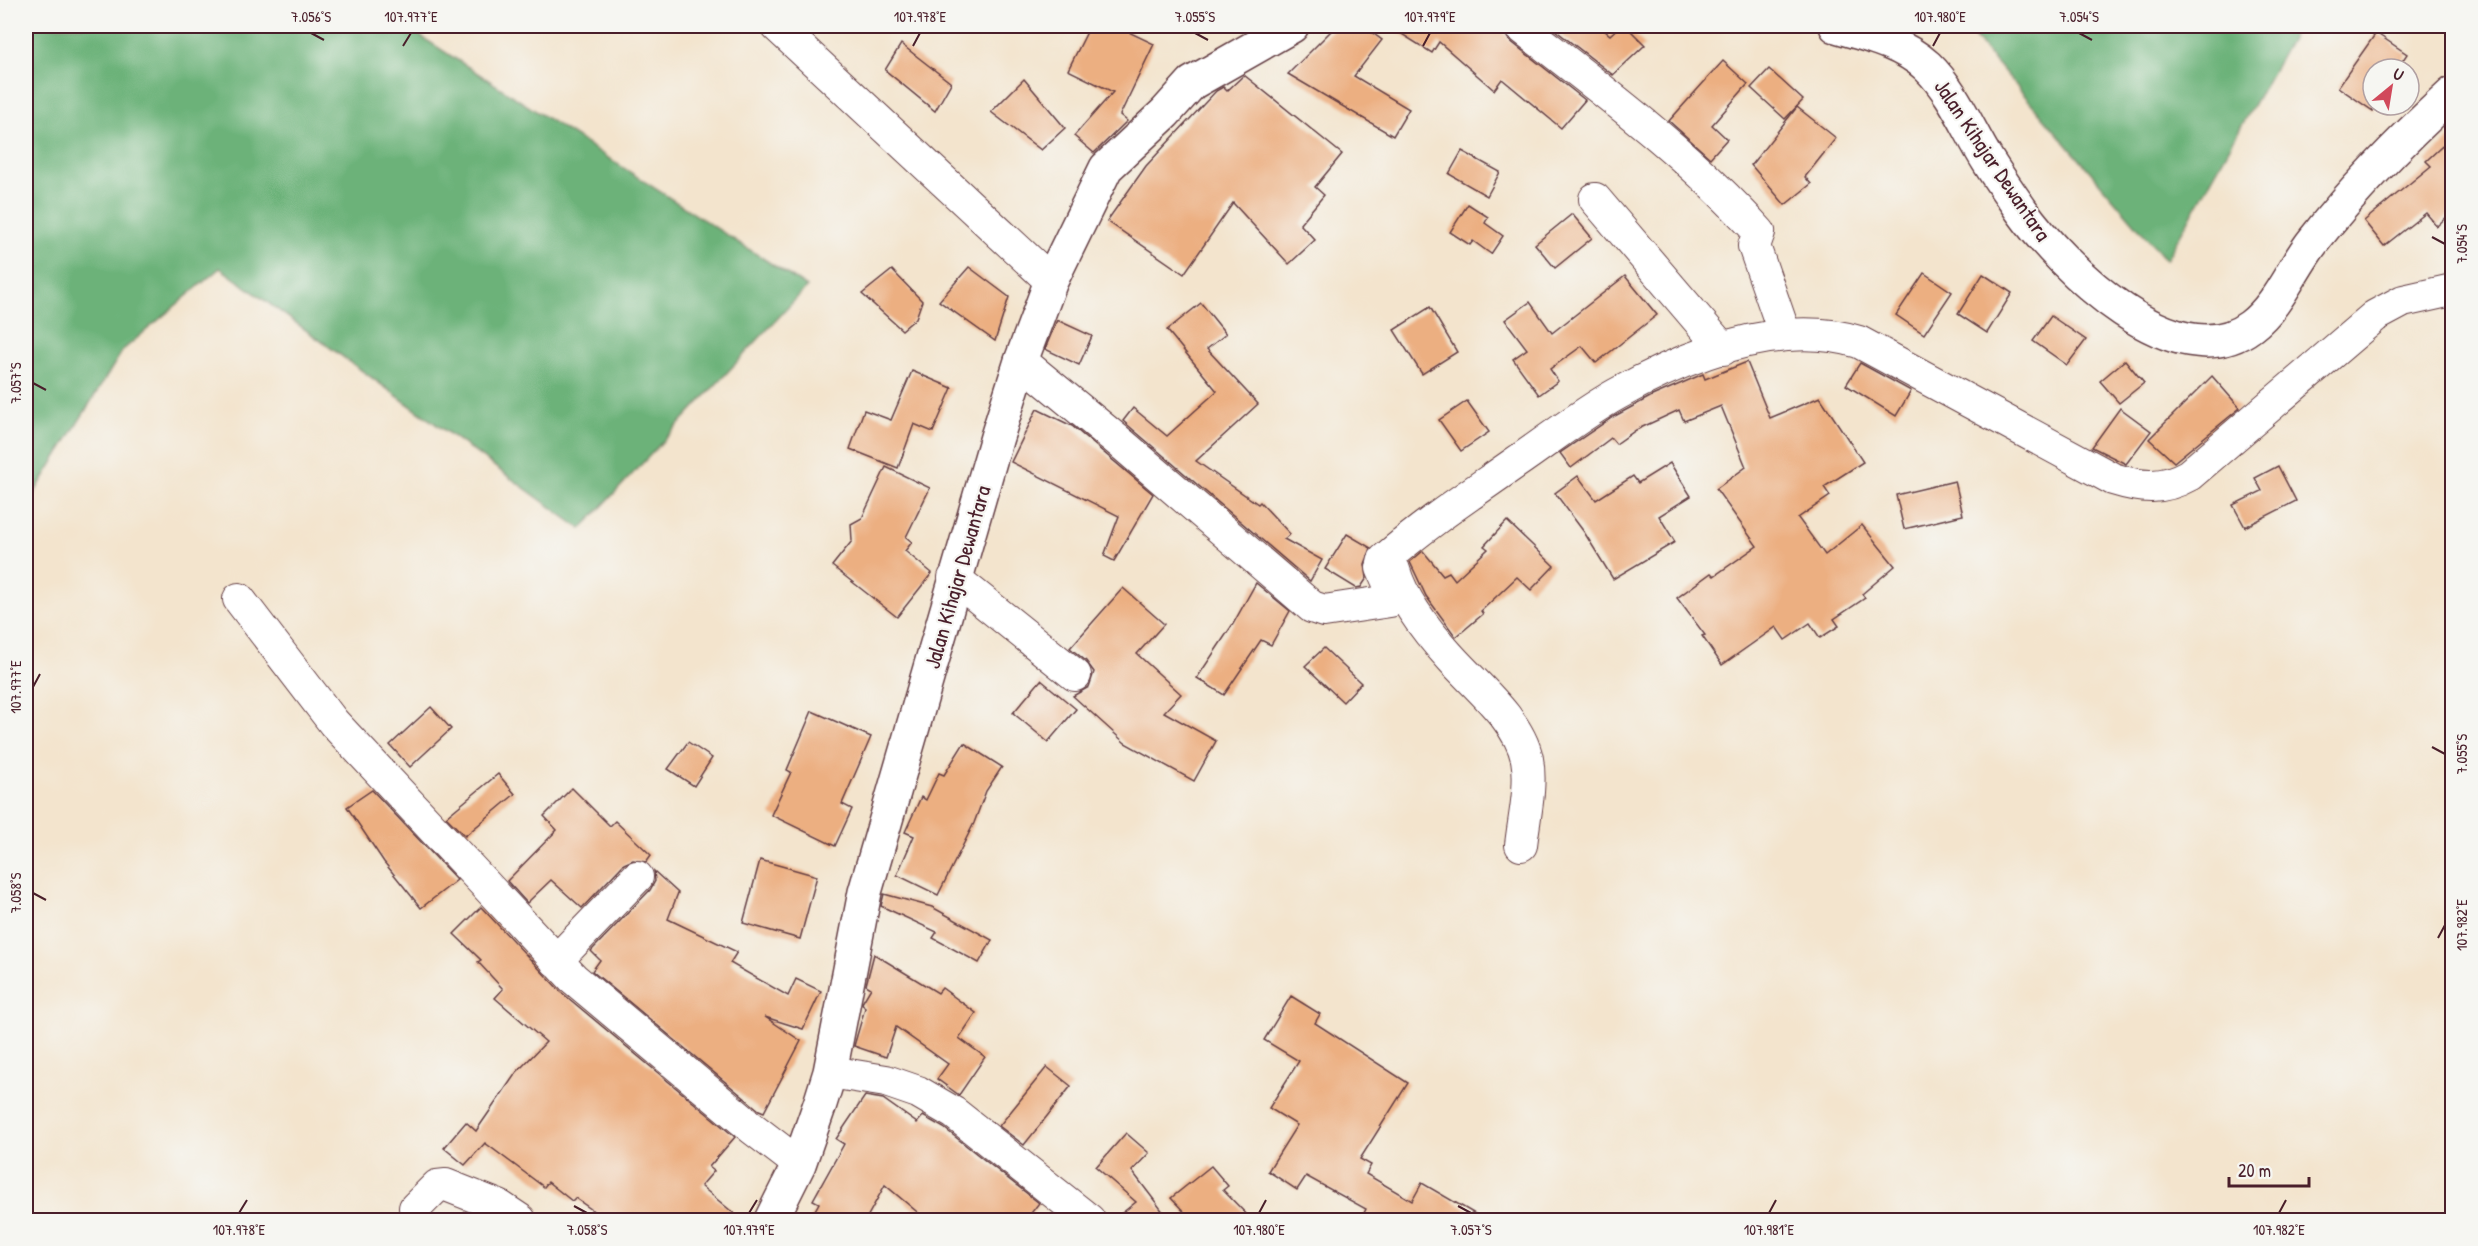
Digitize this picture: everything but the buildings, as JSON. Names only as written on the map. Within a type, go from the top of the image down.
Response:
[{"type":"main road","name":"Jalan Kihajar Dewantara","points":[[771,1221],[800,1164],[830,1072],[865,892],[931,670],[954,578],[1020,361],[1051,280],[1106,168],[1165,113],[1192,83],[1292,26]]},
{"type":"main road","name":"Jalan Kihajar Dewantara","points":[[1836,26],[1881,40],[1926,64],[1943,84],[1988,161],[2023,212],[2077,272],[2122,308],[2165,334],[2195,341],[2228,339],[2250,327],[2269,309],[2294,268],[2334,214],[2408,135],[2452,94]]},
{"type":"street","points":[[777,26],[1051,280]]},
{"type":"street","points":[[1520,26],[1618,102],[1724,194],[1760,232],[1754,247],[1785,335]]},
{"type":"street","points":[[1595,198],[1723,349]]},
{"type":"street","points":[[1020,361],[1318,610],[1390,601],[1393,593],[1382,568],[1384,561],[1455,504],[1607,400],[1679,364],[1723,349],[1785,335],[1834,335],[1859,342],[2113,479],[2154,488],[2174,484],[2189,475],[2389,307],[2452,290]]},
{"type":"street","points":[[1397,549],[1394,572],[1407,599],[1451,658],[1482,688],[1521,741],[1527,760],[1527,794],[1521,845]]},
{"type":"street","points":[[954,578],[1075,675]]},
{"type":"street","points":[[238,599],[334,723],[556,961],[592,997],[800,1164]]},
{"type":"street","points":[[556,961],[637,877]]},
{"type":"street","points":[[830,1072],[886,1081],[918,1092],[954,1113],[1089,1221]]},
{"type":"street","points":[[415,1208],[437,1186],[446,1185],[499,1206],[520,1221]]},
{"type":"green space","points":[[26,26],[405,26],[807,287],[581,529],[220,268],[123,350],[26,506]]},
{"type":"green space","points":[[1965,26],[2298,26],[2166,260]]}]
